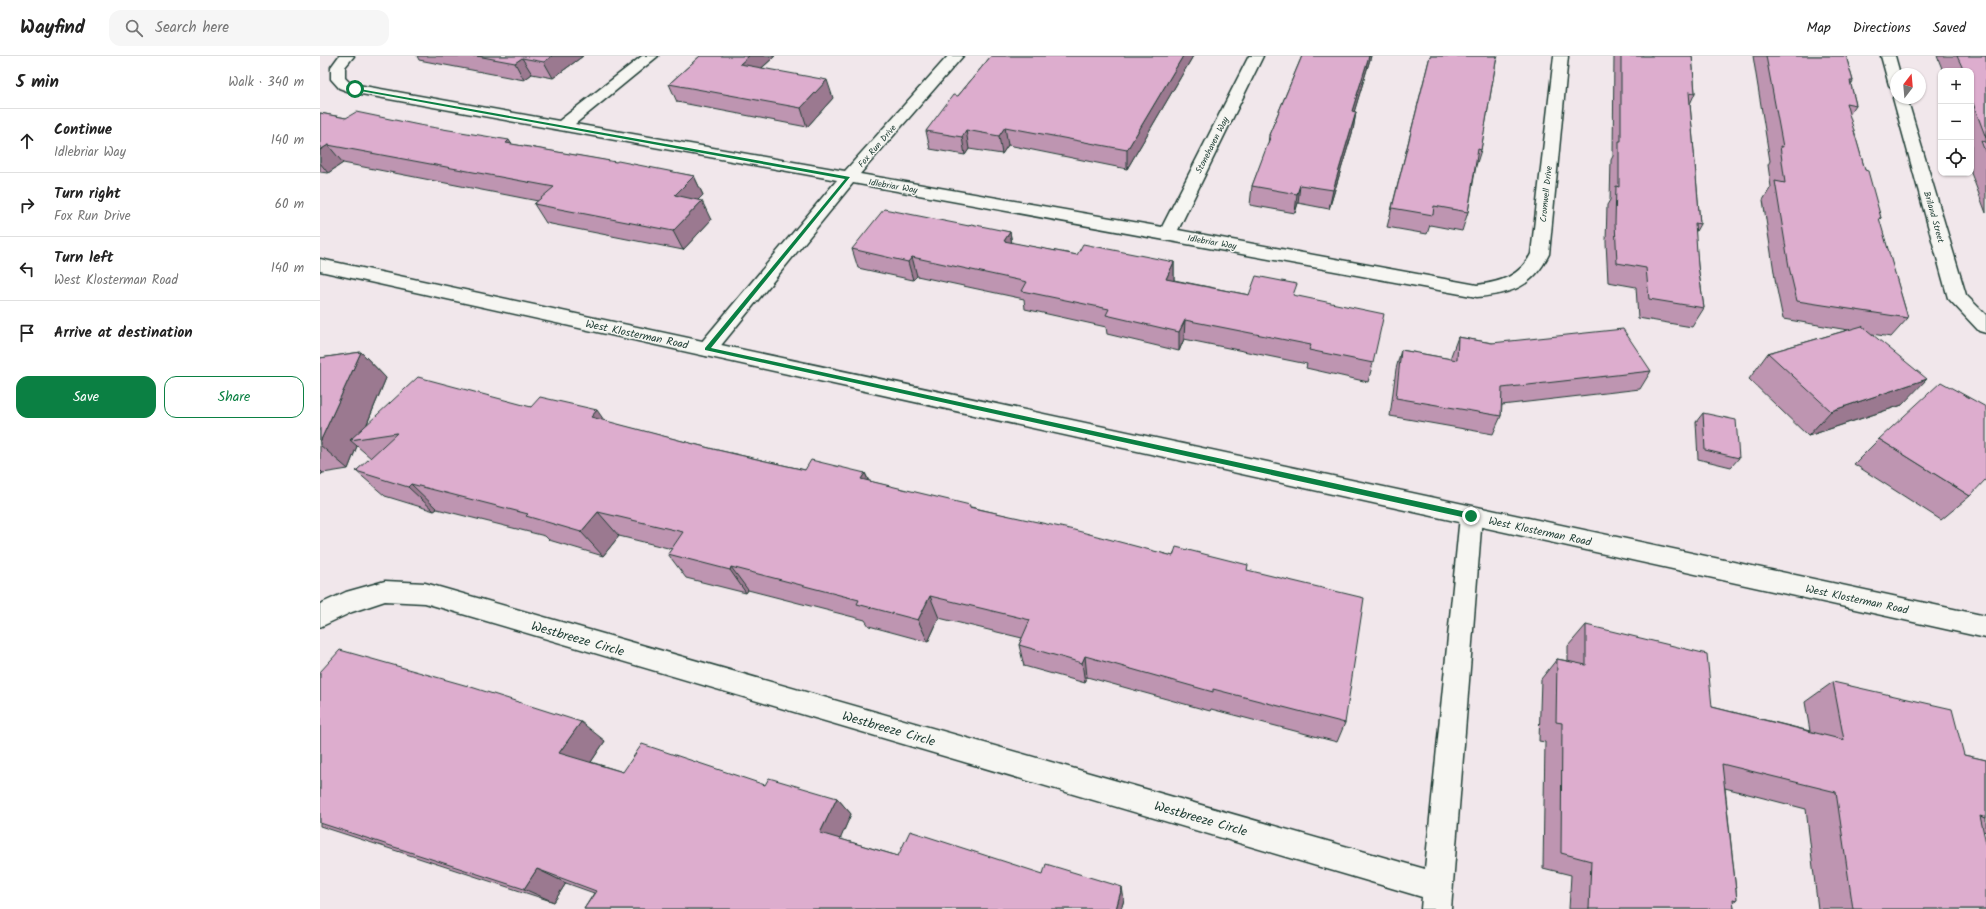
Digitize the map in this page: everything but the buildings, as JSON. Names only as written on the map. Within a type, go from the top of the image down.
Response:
[{"type":"street","name":"Idlebriar Way","points":[[347,56],[338,67],[337,73],[338,79],[344,85],[562,126],[1477,291]]},
{"type":"street","points":[[562,126],[651,56]]},
{"type":"street","name":"Fox Run Drive","points":[[707,349],[848,178],[956,56]]},
{"type":"street","name":"Stonehaven Way","points":[[1167,234],[1256,56]]},
{"type":"street","name":"Cromwell Drive","points":[[1477,291],[1499,289],[1515,282],[1536,264],[1540,254],[1561,56]]},
{"type":"street","points":[[1888,56],[1891,68]]},
{"type":"street","name":"Briland Street","points":[[1902,104],[1957,298],[1986,326]]},
{"type":"street","name":"West Klosterman Road","points":[[320,265],[1986,627]]},
{"type":"street","points":[[1437,898],[1471,516]]},
{"type":"street","name":"Westbreeze Circle","points":[[320,616],[346,603],[385,592],[425,593],[1437,898]]},
{"type":"route","points":[[355,89],[848,178],[707,349],[1471,516]]}]
